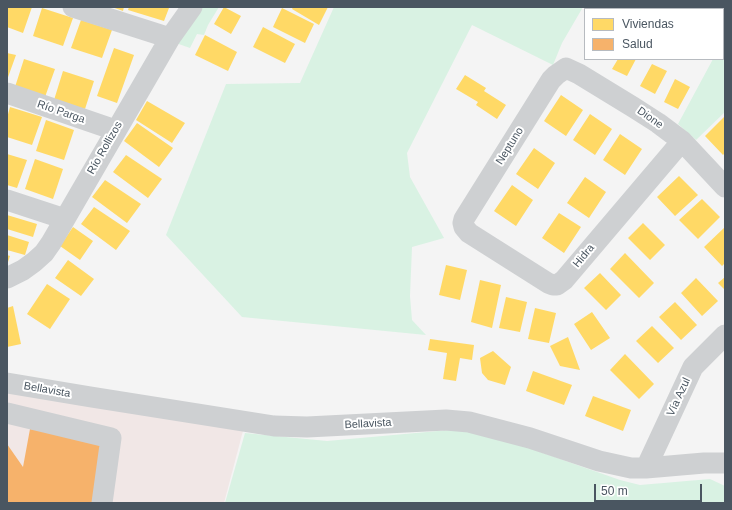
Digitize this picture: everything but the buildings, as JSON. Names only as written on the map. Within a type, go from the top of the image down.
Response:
[{"type":"street","points":[[74,7],[170,38]]},
{"type":"street","name":"Río Rollizos","points":[[7,278],[23,270],[44,253],[170,38],[192,7]]},
{"type":"street","name":"Dione","points":[[576,67],[682,141],[725,187]]},
{"type":"street","name":"Neptuno","points":[[464,227],[463,223],[468,212],[551,80],[576,67]]},
{"type":"street","name":"Río Parga","points":[[7,93],[115,130]]},
{"type":"street","name":"Hidra","points":[[464,227],[468,234],[553,286],[557,285],[564,280],[682,141]]},
{"type":"street","points":[[7,200],[65,219]]},
{"type":"street","name":"Vía Azul","points":[[646,468],[693,367],[725,335]]},
{"type":"street","name":"Bellavista","points":[[7,383],[274,426],[315,427],[446,420],[469,422],[530,438],[600,461],[631,468],[725,463]]},
{"type":"street","points":[[7,412],[112,438],[102,503]]},
{"type":"shaded area","points":[[7,389],[244,427],[224,503],[7,503]]},
{"type":"green space","points":[[199,7],[219,7],[204,35],[197,34],[190,48],[173,42]]},
{"type":"green space","points":[[334,7],[583,7],[562,43],[553,65],[472,25],[407,153],[410,177],[444,238],[412,247],[410,296],[412,320],[426,335],[242,317],[166,235],[226,84],[300,83]]},
{"type":"green space","points":[[725,38],[725,112],[696,140],[678,124],[712,60],[724,60]]},
{"type":"green space","points":[[449,430],[465,430],[526,447],[620,480],[640,485],[710,479],[725,486],[725,503],[225,503],[245,433],[327,441]]}]
